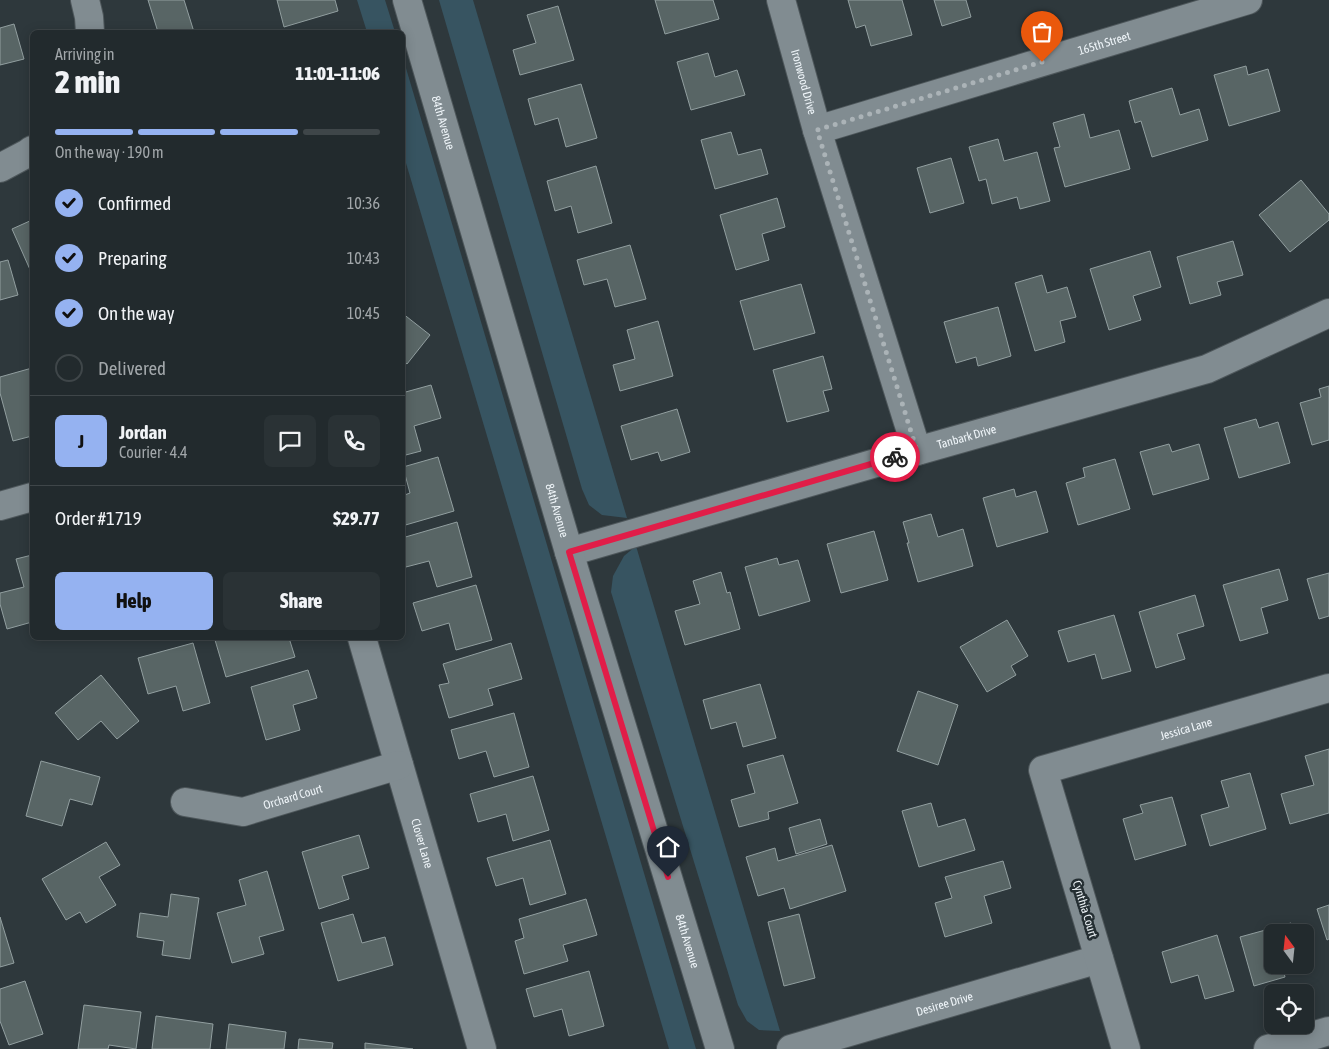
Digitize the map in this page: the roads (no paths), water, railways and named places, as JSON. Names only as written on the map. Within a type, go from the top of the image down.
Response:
[{"type":"street","points":[[84,0],[89,17],[90,30]]},
{"type":"street","name":"84th Avenue","points":[[407,0],[569,552],[720,1049]]},
{"type":"street","name":"Ironwood Drive","points":[[782,0],[817,130],[917,451]]},
{"type":"street","name":"165th Street","points":[[817,130],[1248,0]]},
{"type":"street","points":[[0,168],[30,152]]},
{"type":"street","name":"Tanbark Drive","points":[[569,552],[1207,368],[1329,314]]},
{"type":"street","points":[[0,506],[30,498]]},
{"type":"street","name":"Clover Lane","points":[[363,640],[482,1049]]},
{"type":"street","name":"Jessica Lane","points":[[1043,770],[1329,688]]},
{"type":"street","name":"Orchard Court","points":[[185,802],[243,812],[399,765]]},
{"type":"street","name":"Cynthia Court","points":[[1043,770],[1126,1049]]},
{"type":"street","name":"Desiree Drive","points":[[791,1049],[1099,959]]},
{"type":"street","points":[[1268,1049],[1329,1031]]}]
